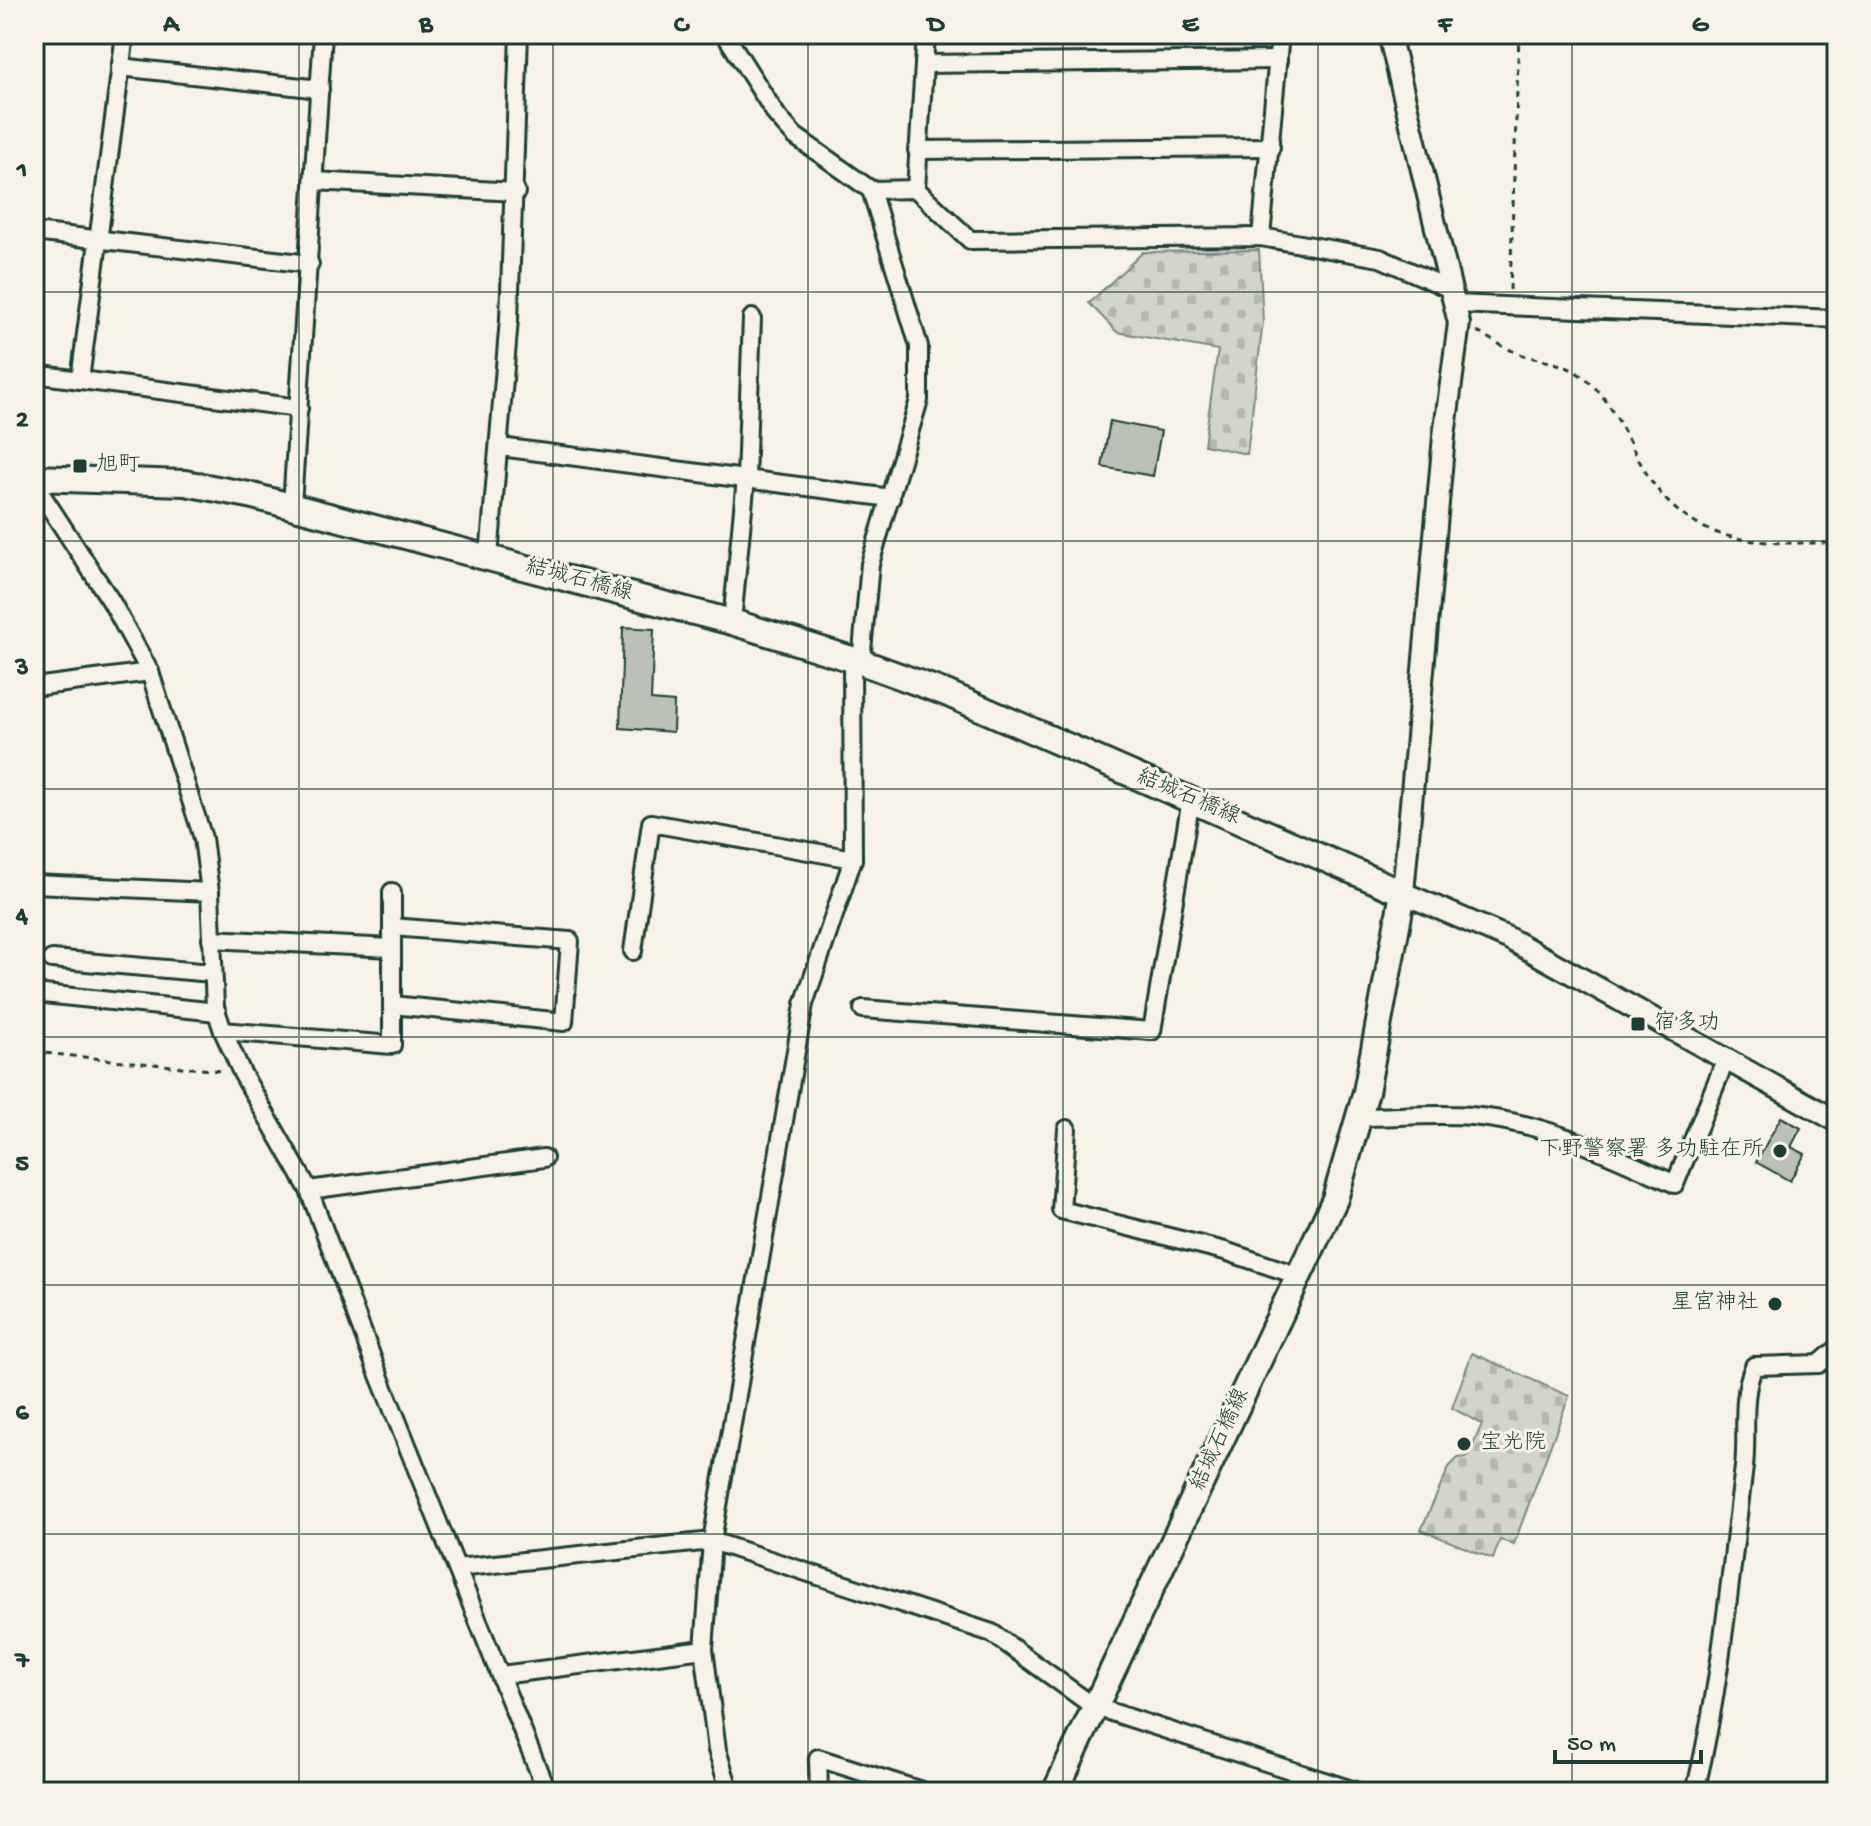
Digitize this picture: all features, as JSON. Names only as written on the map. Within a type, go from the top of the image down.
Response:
[{"type":"main road","name":"結城石橋線","points":[[34,480],[185,483],[292,505],[732,622],[857,660],[946,693],[1403,893],[1359,1117],[1335,1199],[1055,1792]]},
{"type":"street","points":[[80,380],[125,34]]},
{"type":"street","points":[[292,505],[323,34]]},
{"type":"street","points":[[489,557],[500,447],[516,192],[519,34]]},
{"type":"street","points":[[725,34],[777,116],[795,136],[871,190],[916,189],[970,240],[1261,237],[1380,258],[1454,305],[1837,319]]},
{"type":"street","points":[[916,189],[926,34]]},
{"type":"street","points":[[1261,237],[1280,34]]},
{"type":"street","points":[[1389,34],[1454,305],[1403,893],[1508,938],[1837,1121]]},
{"type":"street","points":[[924,64],[1278,60]]},
{"type":"street","points":[[120,67],[320,89]]},
{"type":"street","points":[[917,150],[1271,147]]},
{"type":"street","points":[[314,181],[516,192]]},
{"type":"street","points":[[730,1792],[717,1750],[704,1649],[712,1541],[804,1004],[853,859],[857,660],[870,564],[919,400],[922,363],[871,190]]},
{"type":"street","points":[[34,232],[310,264]]},
{"type":"street","points":[[732,622],[746,478],[752,318]]},
{"type":"street","points":[[34,374],[299,408]]},
{"type":"street","points":[[500,447],[891,498]]},
{"type":"street","points":[[34,480],[124,621],[150,672],[203,838],[210,892],[212,973],[223,1031],[242,1073],[309,1190],[376,1368],[547,1792]]},
{"type":"street","points":[[34,687],[150,672]]},
{"type":"street","points":[[863,1009],[1152,1031],[1191,799]]},
{"type":"street","points":[[633,951],[651,823],[853,859]]},
{"type":"street","points":[[34,884],[210,892]]},
{"type":"street","points":[[223,1031],[392,1045],[392,892]]},
{"type":"street","points":[[392,927],[570,941],[564,1022],[392,1005]]},
{"type":"street","points":[[211,939],[392,948]]},
{"type":"street","points":[[52,959],[212,973]]},
{"type":"street","points":[[34,993],[217,1012]]},
{"type":"street","points":[[1359,1117],[1469,1116],[1517,1123],[1584,1142],[1675,1184],[1726,1059]]},
{"type":"street","points":[[1067,1129],[1061,1210],[1225,1251],[1299,1276]]},
{"type":"street","points":[[309,1190],[544,1158]]},
{"type":"street","points":[[1695,1792],[1717,1687],[1740,1502],[1745,1456],[1745,1387],[1754,1366],[1819,1364],[1837,1349]]},
{"type":"street","points":[[457,1568],[712,1541],[992,1633],[1093,1706],[1358,1792]]},
{"type":"street","points":[[501,1675],[704,1649]]},
{"type":"street","points":[[819,1792],[818,1758],[925,1792]]},
{"type":"path","points":[[1509,306],[1519,34]]},
{"type":"path","points":[[1454,305],[1527,357],[1565,365],[1587,381],[1607,402],[1647,475],[1682,515],[1713,534],[1751,543],[1837,543]]},
{"type":"path","points":[[34,1052],[242,1073]]},
{"type":"green space","points":[[1259,250],[1263,321],[1247,454],[1204,445],[1218,350],[1117,332],[1089,303],[1143,252]]},
{"type":"green space","points":[[1472,1353],[1569,1396],[1514,1544],[1500,1540],[1493,1559],[1421,1530],[1449,1467],[1458,1458],[1468,1457],[1482,1424],[1452,1408]]},
{"type":"building","points":[[1110,421],[1161,431],[1153,476],[1102,467]]},
{"type":"building","points":[[623,627],[654,629],[651,700],[674,702],[673,732],[620,728]]},
{"type":"building","name":"下野警察署 多功駐在所","points":[[1781,1117],[1801,1128],[1791,1147],[1805,1154],[1790,1181],[1756,1162]]},
{"type":"place","name":"旭町","points":[[80,466]]},
{"type":"place","name":"宿多功","points":[[1638,1024]]},
{"type":"place","name":"下野警察署 多功駐在所","points":[[1780,1151]]},
{"type":"place","name":"星宮神社","points":[[1775,1304]]},
{"type":"place","name":"宝光院","points":[[1464,1444]]}]
